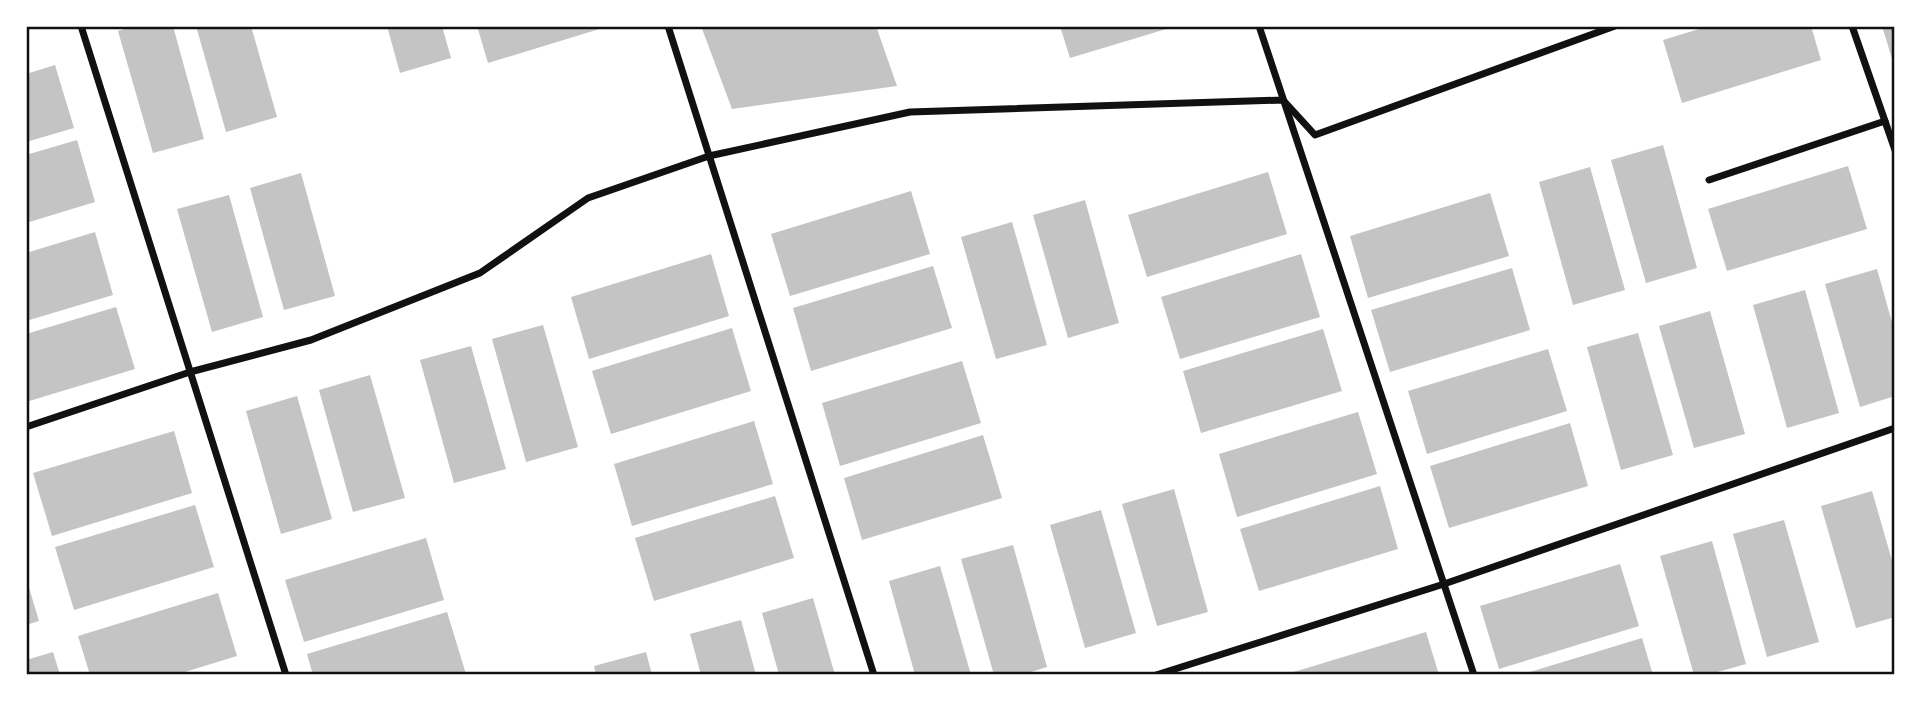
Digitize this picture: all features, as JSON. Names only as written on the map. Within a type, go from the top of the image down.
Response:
[{"type":"street","points":[[81,26],[286,675]]},
{"type":"street","points":[[668,26],[874,675]]},
{"type":"street","points":[[1259,26],[1474,675]]},
{"type":"street","points":[[26,427],[190,372],[311,340],[480,273],[588,198],[709,156],[910,112],[1283,100],[1315,135],[1615,26]]},
{"type":"street","points":[[1852,26],[1895,150]]},
{"type":"street","points":[[1709,180],[1885,121]]},
{"type":"street","points":[[1156,675],[1444,584],[1895,428]]},
{"type":"building","points":[[134,26],[173,26],[204,139],[153,153],[118,31]]},
{"type":"building","points":[[196,26],[251,26],[277,117],[226,132]]},
{"type":"building","points":[[387,26],[442,26],[451,58],[400,73]]},
{"type":"building","points":[[477,26],[606,26],[606,27],[488,63]]},
{"type":"building","points":[[701,26],[876,26],[897,86],[732,109]]},
{"type":"building","points":[[1060,26],[1173,26],[1173,27],[1070,58]]},
{"type":"building","points":[[1709,26],[1811,26],[1821,60],[1682,103],[1663,40]]},
{"type":"building","points":[[1882,26],[1895,26],[1895,62],[1893,62]]},
{"type":"building","points":[[55,65],[74,128],[26,142],[26,74]]},
{"type":"building","points":[[77,140],[95,202],[26,223],[26,155]]},
{"type":"building","points":[[1663,145],[1697,268],[1646,283],[1611,160]]},
{"type":"building","points":[[1848,166],[1867,229],[1727,271],[1708,209]]},
{"type":"building","points":[[1590,167],[1625,290],[1573,305],[1539,182]]},
{"type":"building","points":[[1268,172],[1287,234],[1147,277],[1128,215]]},
{"type":"building","points":[[301,173],[335,296],[284,310],[250,188]]},
{"type":"building","points":[[911,191],[930,254],[790,296],[771,234]]},
{"type":"building","points":[[1490,193],[1509,256],[1368,298],[1350,236]]},
{"type":"building","points":[[229,195],[263,317],[212,332],[177,209]]},
{"type":"building","points":[[1085,200],[1119,323],[1068,338],[1033,215]]},
{"type":"building","points":[[1012,222],[1047,345],[996,359],[961,237]]},
{"type":"building","points":[[95,232],[113,295],[26,321],[26,253]]},
{"type":"building","points":[[711,254],[729,316],[589,359],[571,297]]},
{"type":"building","points":[[1301,254],[1320,317],[1180,359],[1161,297]]},
{"type":"building","points":[[933,266],[952,328],[811,371],[793,308]]},
{"type":"building","points":[[1512,268],[1530,330],[1390,372],[1371,310]]},
{"type":"building","points":[[1877,269],[1895,333],[1895,396],[1860,407],[1825,284]]},
{"type":"building","points":[[1805,290],[1839,413],[1787,428],[1753,305]]},
{"type":"building","points":[[116,307],[135,369],[26,402],[26,334]]},
{"type":"building","points":[[1710,311],[1745,434],[1694,448],[1659,326]]},
{"type":"building","points":[[543,325],[578,447],[526,462],[492,339]]},
{"type":"building","points":[[732,328],[751,391],[611,434],[592,371]]},
{"type":"building","points":[[1323,329],[1342,391],[1201,433],[1183,371]]},
{"type":"building","points":[[1638,333],[1673,455],[1621,470],[1587,347]]},
{"type":"building","points":[[471,346],[506,469],[454,483],[420,360]]},
{"type":"building","points":[[1548,349],[1567,411],[1427,454],[1408,391]]},
{"type":"building","points":[[962,361],[981,423],[840,466],[822,403]]},
{"type":"building","points":[[370,375],[405,498],[353,512],[319,390]]},
{"type":"building","points":[[297,396],[332,519],[281,534],[246,411]]},
{"type":"building","points":[[1358,412],[1377,474],[1237,517],[1219,454]]},
{"type":"building","points":[[754,421],[773,484],[632,526],[614,464]]},
{"type":"building","points":[[1570,423],[1588,486],[1449,528],[1430,466]]},
{"type":"building","points":[[174,431],[192,493],[52,536],[33,473]]},
{"type":"building","points":[[983,435],[1002,498],[862,540],[844,478]]},
{"type":"building","points":[[1380,486],[1398,549],[1259,591],[1240,529]]},
{"type":"building","points":[[1174,489],[1208,612],[1157,626],[1122,504]]},
{"type":"building","points":[[1872,491],[1895,571],[1895,617],[1856,628],[1821,506]]},
{"type":"building","points":[[775,496],[794,558],[654,601],[635,538]]},
{"type":"building","points":[[195,505],[214,567],[74,610],[55,547]]},
{"type":"building","points":[[1101,510],[1136,633],[1085,648],[1050,525]]},
{"type":"building","points":[[1784,520],[1819,642],[1767,657],[1733,534]]},
{"type":"building","points":[[426,538],[444,600],[304,642],[285,580]]},
{"type":"building","points":[[1712,541],[1746,664],[1707,675],[1694,675],[1660,556]]},
{"type":"building","points":[[1013,545],[1047,667],[1021,675],[994,675],[961,559]]},
{"type":"building","points":[[1620,564],[1639,626],[1499,669],[1480,606]]},
{"type":"building","points":[[940,566],[971,675],[915,675],[889,581]]},
{"type":"building","points":[[26,582],[39,621],[26,625]]},
{"type":"building","points":[[218,593],[237,656],[175,675],[90,675],[78,636]]},
{"type":"building","points":[[813,598],[835,675],[779,675],[762,613]]},
{"type":"building","points":[[447,612],[466,674],[313,675],[307,654]]},
{"type":"building","points":[[741,620],[756,675],[701,675],[690,634]]},
{"type":"building","points":[[1426,632],[1439,675],[1287,675],[1287,674]]},
{"type":"building","points":[[1642,638],[1653,675],[1523,675],[1523,674]]},
{"type":"building","points":[[53,652],[60,675],[26,675],[26,660]]},
{"type":"building","points":[[646,652],[652,675],[596,675],[594,666]]}]
